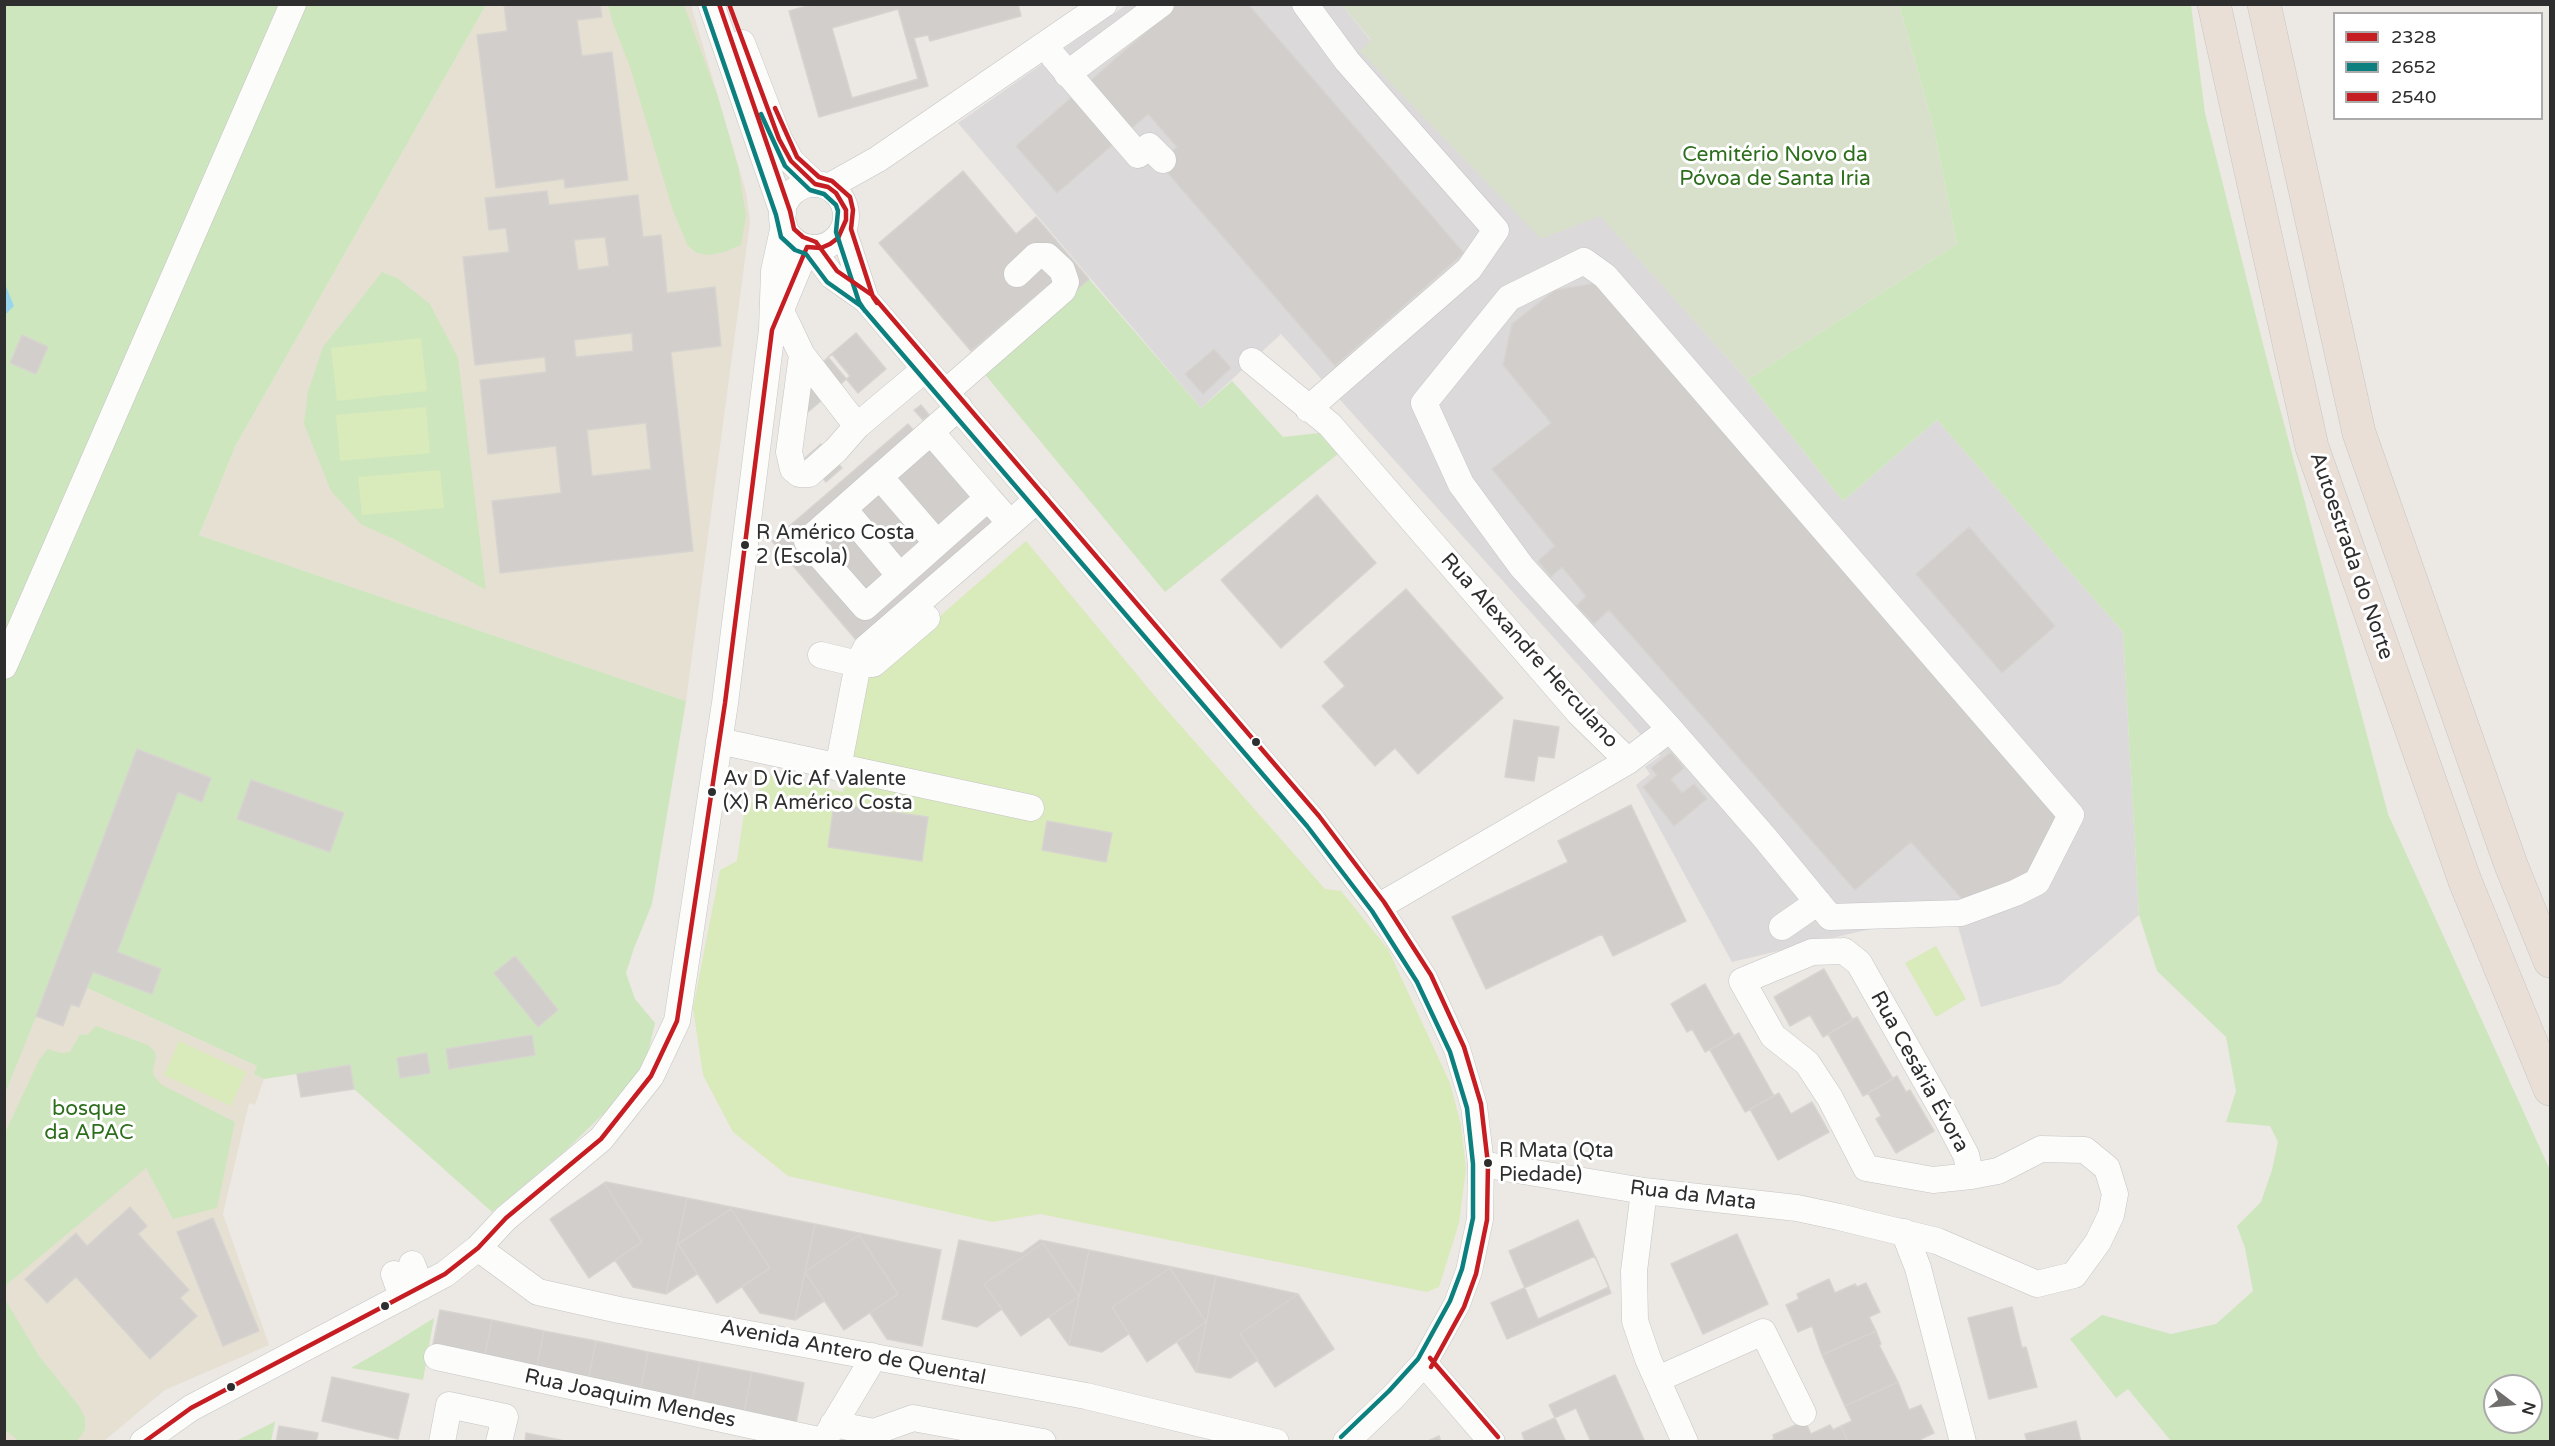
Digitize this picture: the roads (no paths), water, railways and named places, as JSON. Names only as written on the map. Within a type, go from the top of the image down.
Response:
[{"type":"highway","name":"Autoestrada do Norte","points":[[2214,4],[2312,447],[2465,881],[2550,1089]]},
{"type":"highway","points":[[2264,4],[2359,433],[2511,865],[2550,961]]},
{"type":"street","points":[[4,666],[294,4]]},
{"type":"street","points":[[711,4],[783,219],[792,239],[809,248],[832,276],[866,300],[1313,821],[1378,907],[1424,978],[1457,1049],[1474,1106],[1482,1164],[1480,1219],[1469,1271],[1456,1304],[1424,1364],[1346,1442]]},
{"type":"street","points":[[729,4],[779,140],[791,161],[822,186],[836,193],[866,300]]},
{"type":"street","points":[[142,1442],[190,1408],[407,1280],[445,1274],[478,1248],[506,1218],[602,1138],[651,1076],[677,1021],[719,741],[776,321],[774,271],[783,219],[790,195],[806,185],[822,186],[878,159],[1104,4]]},
{"type":"street","points":[[1161,4],[1060,65],[1138,155],[1149,146],[1163,160]]},
{"type":"street","points":[[1305,4],[1347,61],[1496,230],[1469,269],[1308,409]]},
{"type":"street","points":[[809,248],[830,244],[878,159]]},
{"type":"street","points":[[776,321],[809,248]]},
{"type":"street","points":[[988,498],[865,607],[807,541],[931,432],[953,400],[1063,290],[1066,282],[1062,270],[1047,256],[1036,256],[1017,274]]},
{"type":"street","points":[[1584,261],[1605,276],[2071,814],[2037,882],[2015,894],[1961,913],[1830,917],[1670,729],[1522,567],[1461,484],[1424,403],[1509,298],[1584,261]]},
{"type":"street","points":[[776,321],[856,426]]},
{"type":"street","points":[[802,355],[789,452],[793,469],[799,474],[809,474],[836,450],[856,426],[926,369]]},
{"type":"street","name":"Rua Alexandre Herculano","points":[[1252,361],[1330,425],[1579,713],[1628,761],[1378,907]]},
{"type":"street","points":[[931,432],[1010,523]]},
{"type":"street","points":[[880,477],[937,543]]},
{"type":"street","points":[[838,768],[858,664],[866,648],[1038,499]]},
{"type":"street","points":[[844,509],[900,576]]},
{"type":"street","points":[[821,655],[858,664],[873,664],[975,576]]},
{"type":"street","points":[[1628,761],[1670,729]]},
{"type":"street","points":[[719,741],[1031,808]]},
{"type":"street","points":[[1782,927],[1818,902]]},
{"type":"street","name":"Rua Cesária Évora","points":[[1844,951],[1859,963],[1945,1115],[1966,1155],[1971,1176],[1933,1180],[1866,1168],[1830,1098],[1807,1064],[1773,1036],[1742,981],[1812,952],[1844,951]]},
{"type":"street","name":"Rua da Mata","points":[[1482,1164],[1644,1191],[1797,1208],[1937,1241],[2037,1284],[2074,1275],[2097,1242],[2111,1215],[2115,1194],[2107,1168],[2085,1150],[2041,1149],[1998,1171],[1971,1176]]},
{"type":"street","points":[[1644,1191],[1634,1271],[1635,1321],[1640,1342],[1685,1442]]},
{"type":"street","points":[[1904,1232],[1918,1268],[1961,1441]]},
{"type":"street","name":"Avenida Antero de Quental","points":[[478,1248],[538,1292],[619,1310],[1086,1396],[1229,1436],[1276,1442]]},
{"type":"street","points":[[1658,1378],[1763,1332],[1803,1413]]},
{"type":"street","points":[[826,1436],[868,1367],[872,1356]]},
{"type":"street","name":"Rua Joaquim Mendes","points":[[437,1357],[826,1436],[874,1432],[913,1418],[1043,1442]]},
{"type":"street","points":[[1424,1364],[1492,1442]]},
{"type":"street","points":[[442,1442],[449,1405],[504,1417],[499,1442]]},
{"type":"water","points":[[5,284],[14,306],[4,315]]},
{"type":"place","name":"R Américo Costa 2 (Escola)","points":[[745,545]]},
{"type":"place","name":"Av D Vic Af Valente (X) R Américo Costa","points":[[712,792]]},
{"type":"place","name":"R Mata (Qta Piedade)","points":[[1488,1163]]},
{"type":"park label","name":"Cemitério Novo da Póvoa de Santa Iria","points":[[1775,167]]},
{"type":"park label","name":"bosque da APAC","points":[[89,1121]]}]
